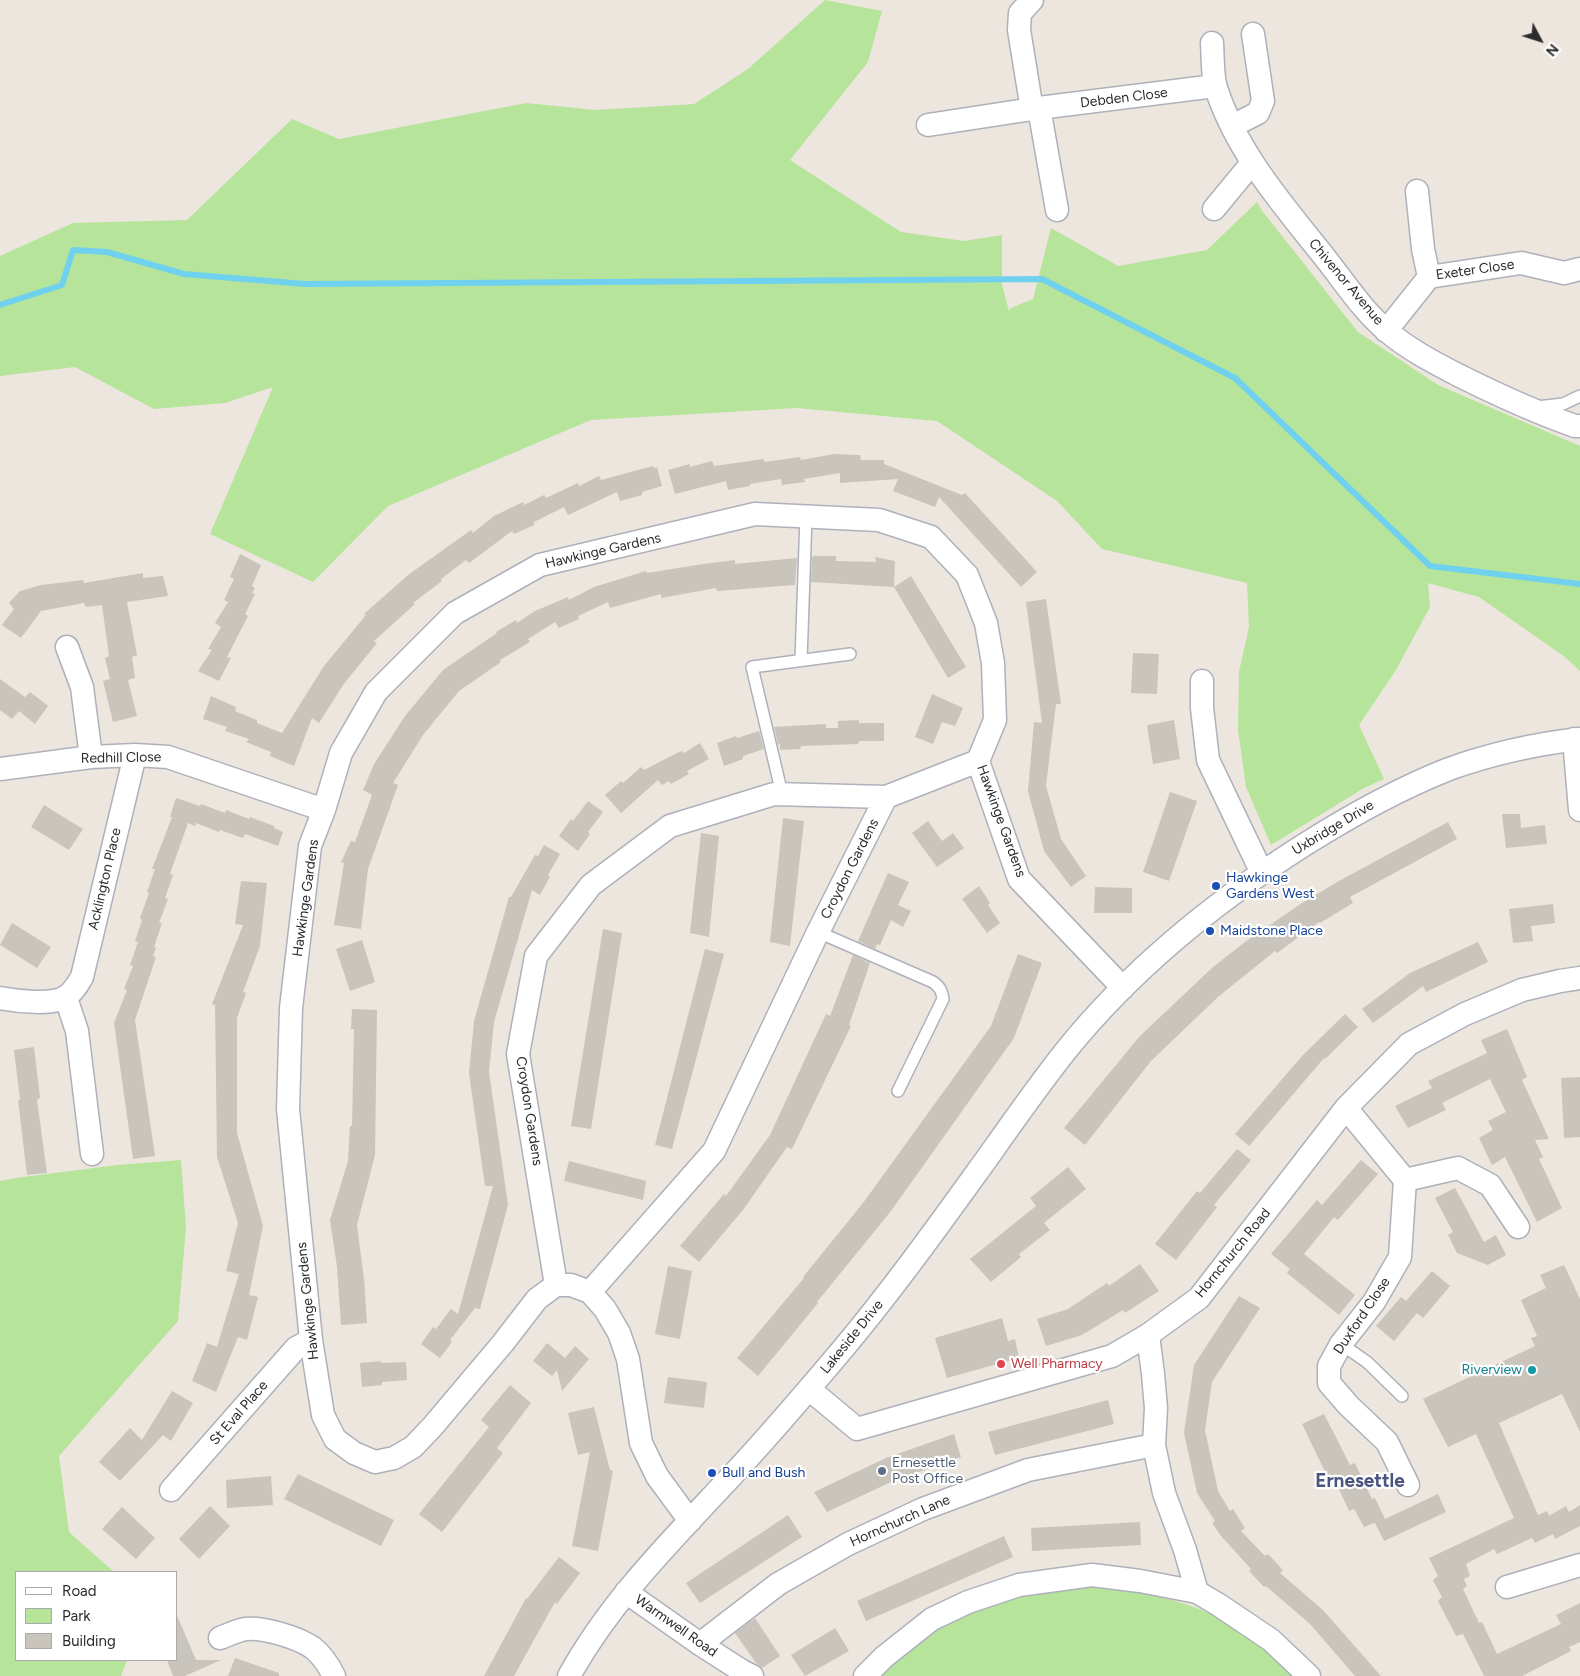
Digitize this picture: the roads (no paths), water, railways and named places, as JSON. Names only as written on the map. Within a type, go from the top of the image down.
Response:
[{"type":"street","points":[[1032,0],[1020,13],[1019,30],[1056,210]]},
{"type":"street","points":[[1232,126],[1258,113],[1264,101],[1253,34]]},
{"type":"street","name":"Chivenor Avenue","points":[[1212,43],[1215,86],[1232,126],[1252,163],[1360,303],[1386,331],[1443,367],[1528,408],[1575,426],[1580,426]]},
{"type":"street","name":"Debden Close","points":[[928,125],[1215,86]]},
{"type":"street","points":[[1214,209],[1252,163]]},
{"type":"street","name":"Exeter Close","points":[[1416,190],[1423,250],[1429,277]]},
{"type":"street","name":"Exeter Close","points":[[1386,331],[1429,277],[1521,263],[1564,273],[1580,269]]},
{"type":"street","name":"Hawkinge Gardens","points":[[556,1285],[537,1299],[503,1343],[413,1447],[394,1458],[375,1462],[354,1453],[335,1439],[323,1415],[311,1340],[288,1109],[291,1008],[310,846],[324,810],[340,753],[376,692],[455,613],[540,565],[755,514],[879,520],[931,537],[967,575],[986,623],[993,663],[995,720],[978,761],[1019,879],[1123,988]]},
{"type":"street","points":[[67,647],[82,687],[91,757]]},
{"type":"street","points":[[1202,681],[1202,708],[1208,760],[1262,873]]},
{"type":"street","points":[[1577,739],[1580,810]]},
{"type":"street","name":"Uxbridge Drive","points":[[1123,988],[1189,927],[1262,873],[1347,819],[1431,776],[1465,764],[1497,754],[1577,739]]},
{"type":"street","name":"Acklington Place","points":[[66,998],[76,988],[82,977],[135,755]]},
{"type":"street","name":"Redhill Close","points":[[0,769],[91,757],[168,756],[324,810]]},
{"type":"street","name":"Croydon Gardens","points":[[556,1285],[518,1054],[536,956],[595,881],[670,826],[774,794],[886,796],[978,761]]},
{"type":"street","name":"Croydon Gardens","points":[[590,1292],[714,1151],[818,932],[886,796]]},
{"type":"street","name":"Hornchurch Road","points":[[809,1389],[857,1429],[1112,1356],[1148,1335],[1199,1298],[1346,1108],[1409,1044],[1465,1014],[1522,990],[1580,978]]},
{"type":"street","name":"Lakeside Drive","points":[[570,1676],[585,1648],[626,1592],[809,1389],[898,1280],[1043,1080],[1081,1033],[1123,988]]},
{"type":"street","points":[[0,998],[19,1002],[47,1002],[66,998],[77,1032],[92,1154]]},
{"type":"street","points":[[1346,1108],[1405,1180],[1458,1168],[1490,1185],[1518,1227]]},
{"type":"street","name":"Duxford Close","points":[[1405,1180],[1400,1257],[1374,1302],[1341,1344],[1329,1366],[1329,1383],[1348,1405],[1387,1442],[1408,1485]]},
{"type":"street","points":[[556,1285],[571,1285],[590,1292],[605,1310],[619,1333],[628,1358],[641,1443],[657,1476],[690,1521]]},
{"type":"street","points":[[1148,1335],[1154,1374],[1156,1408],[1154,1445],[1164,1493],[1185,1550],[1197,1592]]},
{"type":"street","name":"St Eval Place","points":[[171,1490],[296,1348],[311,1340]]},
{"type":"street","name":"Hornchurch Lane","points":[[700,1644],[778,1584],[848,1544],[923,1509],[1028,1470],[1154,1445]]},
{"type":"street","points":[[1507,1587],[1580,1566]]},
{"type":"street","points":[[865,1676],[884,1657],[932,1619],[968,1602],[1019,1585],[1092,1576],[1140,1581],[1197,1592],[1271,1640],[1309,1676]]},
{"type":"street","name":"Warmwell Road","points":[[626,1592],[700,1644],[752,1676]]},
{"type":"street","points":[[220,1638],[245,1629],[268,1630],[313,1648],[328,1664],[334,1676]]},
{"type":"lane","points":[[1528,408],[1563,404],[1580,396]]},
{"type":"lane","points":[[802,660],[806,517]]},
{"type":"lane","points":[[782,794],[752,666],[850,654]]},
{"type":"lane","points":[[818,932],[933,982],[942,991],[942,999],[898,1091]]},
{"type":"lane","points":[[1341,1344],[1367,1362],[1402,1396]]},
{"type":"waterway","points":[[0,305],[62,285],[73,250],[107,252],[184,274],[305,284],[1042,279],[1235,378],[1430,566],[1580,584]]},
{"type":"place","name":"Hawkinge Gardens West","points":[[1216,886]]},
{"type":"place","name":"Maidstone Place","points":[[1210,931]]},
{"type":"place","name":"Well Pharmacy","points":[[1001,1364]]},
{"type":"place","name":"Riverview","points":[[1532,1370]]},
{"type":"place","name":"Ernesettle Post Office","points":[[882,1471]]},
{"type":"place","name":"Bull and Bush","points":[[712,1473]]},
{"type":"district","name":"Ernesettle","points":[[1360,1481]]}]
